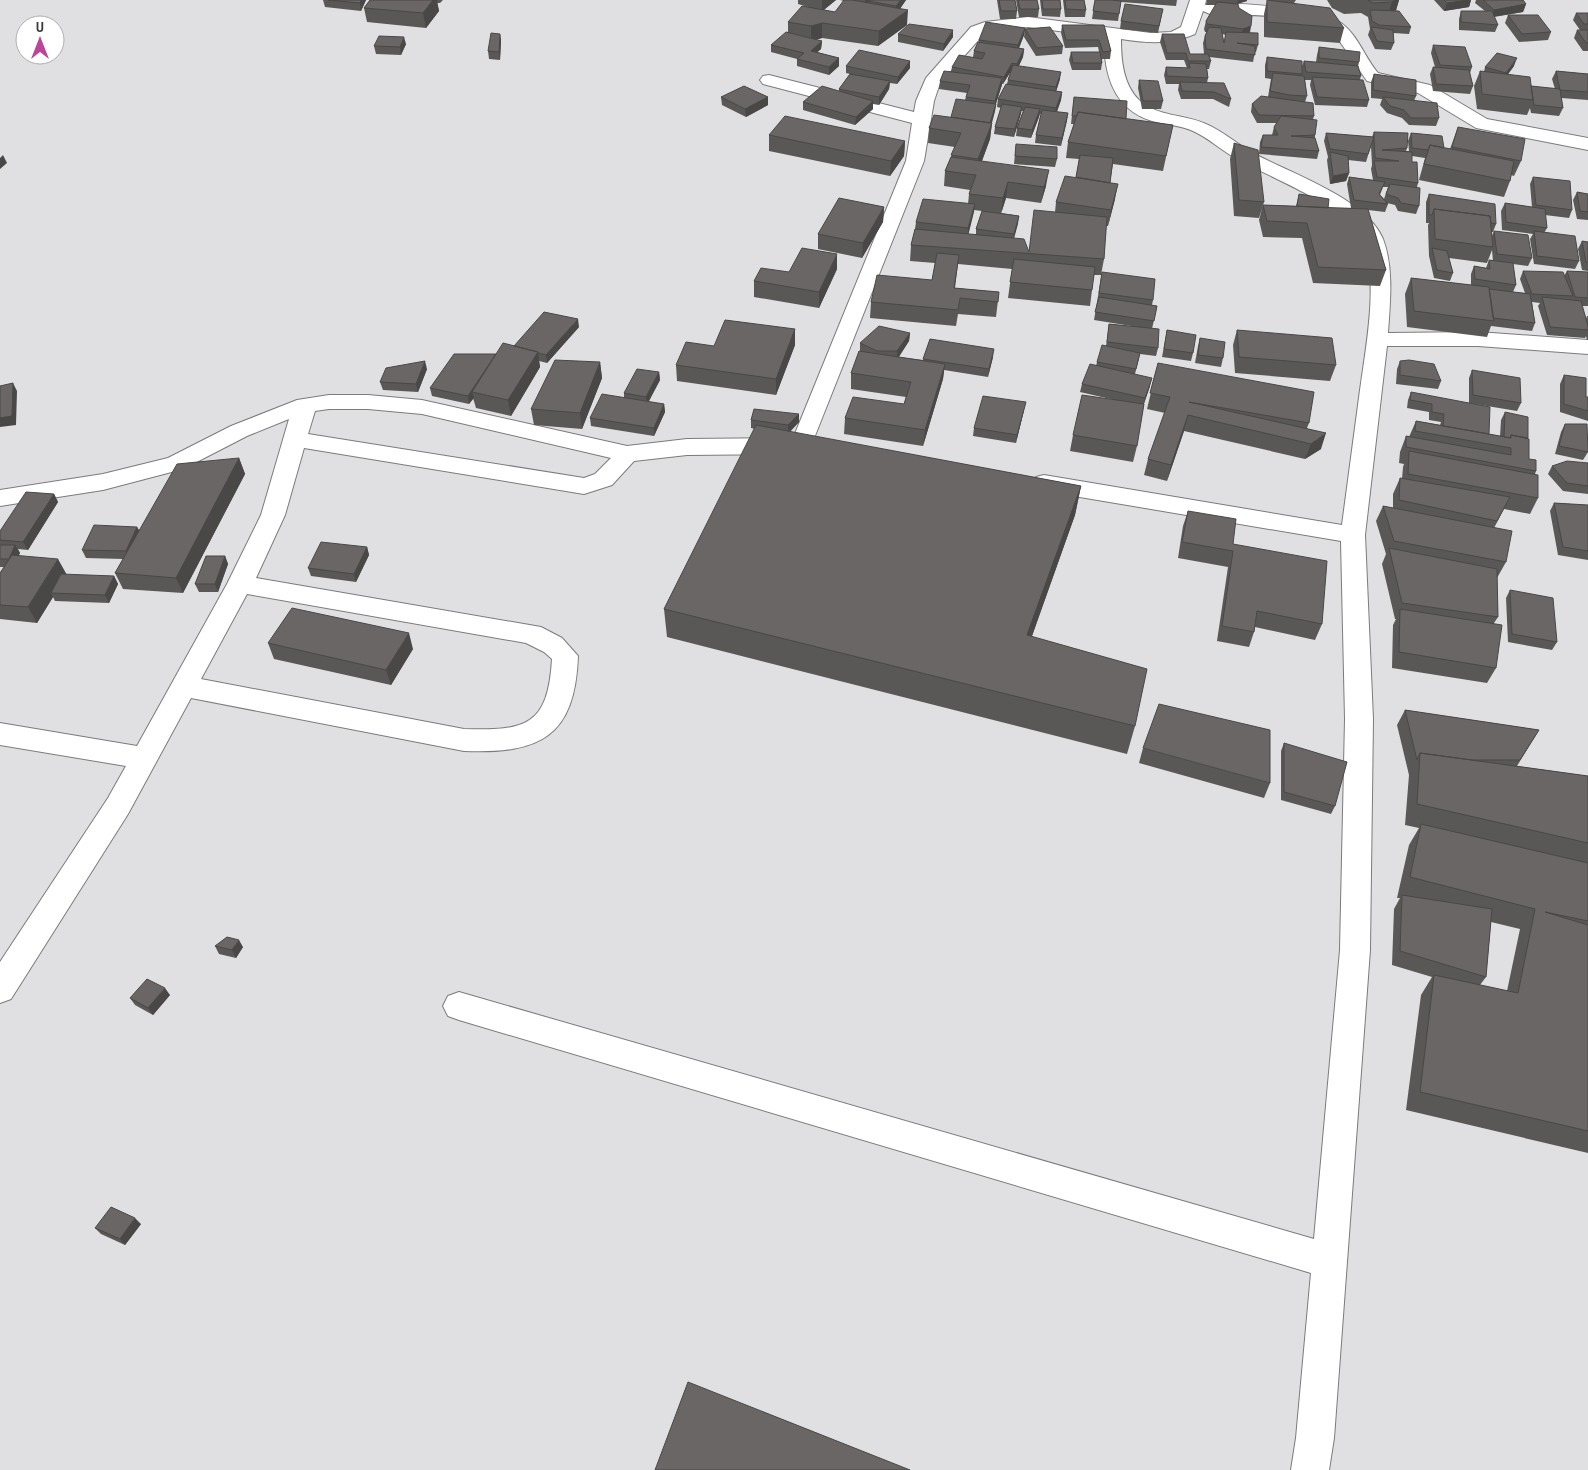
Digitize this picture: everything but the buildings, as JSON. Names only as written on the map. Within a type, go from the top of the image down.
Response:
[{"type":"street","points":[[0,498],[103,482],[175,464],[239,431],[305,405],[329,402],[368,402],[422,407],[628,454],[687,447],[810,448],[915,162],[924,101],[932,82],[976,31],[997,24],[1028,22],[1151,38],[1174,37],[1189,30],[1197,4],[1329,22],[1346,38],[1373,77],[1390,79],[1424,89],[1439,97],[1469,119],[1482,124],[1588,144]]},
{"type":"street","points":[[1112,33],[1112,47],[1120,88],[1132,104],[1141,111],[1210,132],[1245,156],[1339,207],[1366,228],[1375,249],[1380,285],[1377,340],[1353,535],[1359,718],[1355,950],[1315,1438],[1310,1470]]},
{"type":"street","points":[[769,80],[922,120]]},
{"type":"street","points":[[1377,340],[1478,339],[1588,347]]},
{"type":"street","points":[[0,989],[118,806],[240,584],[273,515],[305,405]]},
{"type":"street","points":[[294,439],[584,486],[595,486],[603,481],[628,454]]},
{"type":"street","points":[[1023,480],[1353,535]]},
{"type":"street","points":[[184,686],[464,740],[496,742],[527,736],[548,724],[557,707],[565,680],[564,656],[553,645],[532,634],[240,584]]},
{"type":"street","points":[[0,734],[144,758]]},
{"type":"street","points":[[459,1006],[1329,1260]]}]
